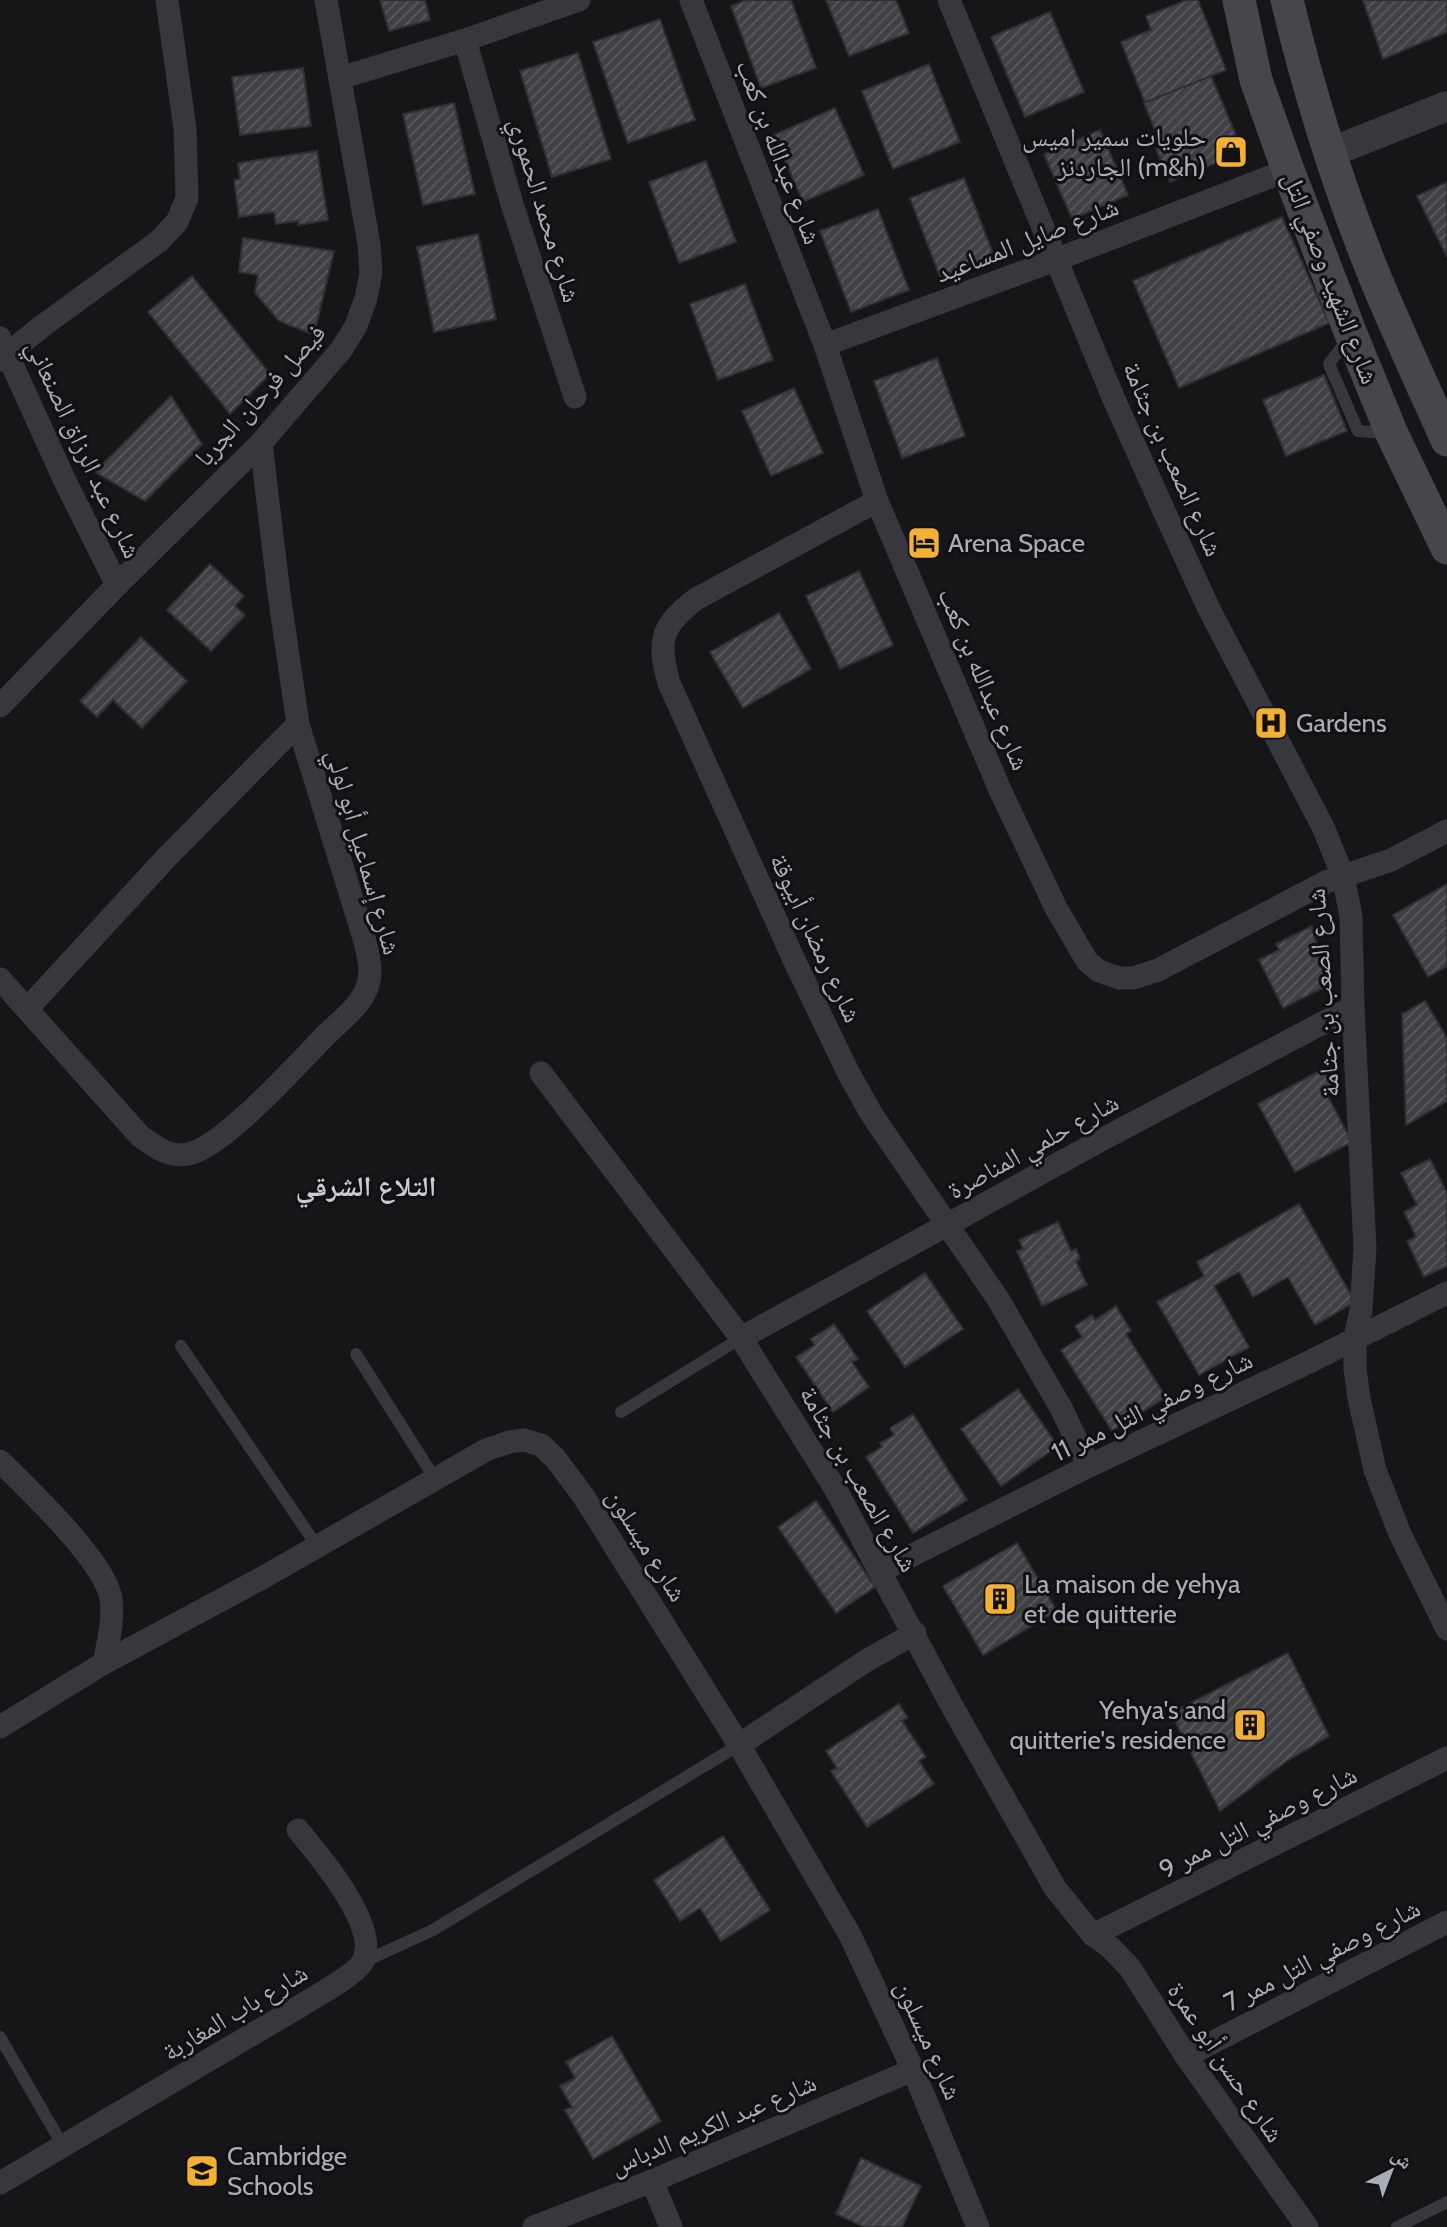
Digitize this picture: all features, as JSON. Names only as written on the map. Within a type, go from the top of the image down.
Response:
[{"type":"main road","name":"شارع الشهيد وصفي التل","points":[[1239,0],[1256,80],[1288,170],[1392,434],[1447,548]]},
{"type":"main road","name":"شارع الشهيد وصفي التل","points":[[1287,0],[1329,153],[1382,292],[1447,440]]},
{"type":"street","points":[[2,351],[159,241],[177,222],[187,198],[185,129],[167,0]]},
{"type":"street","name":"فيصل فرحان الجربا","points":[[0,706],[117,585],[261,443],[341,350],[356,326],[372,273],[326,0]]},
{"type":"street","points":[[340,78],[465,40],[579,0]]},
{"type":"street","name":"شارع عبدالله بن كعب","points":[[691,0],[825,345],[877,500],[1000,790],[1050,896],[1087,961],[1099,971],[1118,978],[1133,978],[1158,970],[1326,882],[1391,860],[1447,831]]},
{"type":"street","name":"شارع الصعب بن جثامة","points":[[949,0],[1113,397],[1209,609],[1323,827],[1343,876],[1351,916],[1365,1248],[1361,1310],[1355,1337],[1357,1388],[1375,1471],[1400,1534],[1447,1629]]},
{"type":"street","name":"شارع محمد الحموري","points":[[465,40],[512,204],[575,397]]},
{"type":"street","points":[[1329,153],[1447,107]]},
{"type":"street","name":"شارع صايل المساعيد","points":[[825,345],[1288,170]]},
{"type":"street","name":"شارع عبد الرزاق الصنعاني","points":[[2,351],[117,585]]},
{"type":"street","name":"شارع إسماعيل أبو لولي","points":[[0,979],[139,1136],[158,1149],[189,1154],[209,1144],[232,1127],[354,1007],[366,991],[371,971],[351,893],[298,724],[261,443]]},
{"type":"street","name":"شارع رمضان أبيوقة","points":[[877,500],[696,599],[676,615],[665,634],[662,656],[669,683],[843,1062],[872,1115],[998,1299],[1061,1408],[1089,1466]]},
{"type":"street","name":"شارع إسماعيل أبو لولي","points":[[27,1009],[167,857],[298,724]]},
{"type":"street","name":"شارع حلمي المناصرة","points":[[741,1338],[1128,1125],[1353,1007]]},
{"type":"street","name":"شارع الصعب بن جثامة","points":[[541,1073],[741,1338],[836,1490],[953,1708],[1055,1888],[1093,1936]]},
{"type":"street","name":"شارع وصفي التل ممر 11","points":[[881,1571],[1089,1466],[1301,1366],[1447,1293]]},
{"type":"street","name":"شارع ميسلون","points":[[0,1727],[104,1664],[262,1578],[486,1450],[524,1440],[541,1446],[555,1458],[584,1497],[739,1745],[850,1935],[913,2070],[978,2227]]},
{"type":"street","points":[[0,1461],[98,1568],[111,1598],[111,1626],[104,1664]]},
{"type":"street","points":[[739,1745],[864,1662],[915,1633]]},
{"type":"street","name":"شارع وصفي التل ممر 9","points":[[1093,1936],[1447,1758]]},
{"type":"street","points":[[298,1830],[333,1872],[353,1907],[367,1944],[363,1962]]},
{"type":"street","name":"شارع وصفي التل ممر 7","points":[[1186,2056],[1447,1922]]},
{"type":"street","name":"شارع حسن أبو عمرة","points":[[1093,1936],[1111,1948],[1130,1968],[1186,2056],[1307,2227]]},
{"type":"street","name":"شارع باب المغاربة","points":[[0,2183],[340,1982],[363,1962]]},
{"type":"street","name":"شارع عبد الكريم الدباس","points":[[534,2227],[652,2181],[913,2070]]},
{"type":"street","points":[[652,2181],[671,2227]]},
{"type":"lane","points":[[621,1412],[741,1338]]},
{"type":"lane","points":[[181,1346],[317,1546]]},
{"type":"lane","points":[[356,1354],[435,1479]]},
{"type":"lane","points":[[363,1962],[433,1930],[739,1745]]},
{"type":"lane","points":[[0,2038],[63,2146]]},
{"type":"lane","points":[[1397,2227],[1447,2202]]},
{"type":"building","points":[[380,0],[425,0],[430,20],[389,31]]},
{"type":"building","points":[[746,0],[791,0],[816,68],[761,88],[731,6]]},
{"type":"building","points":[[826,0],[896,0],[909,33],[849,56]]},
{"type":"building","points":[[1187,0],[1198,0],[1226,70],[1145,103],[1121,42],[1151,30],[1146,16]]},
{"type":"building","points":[[1363,0],[1447,0],[1447,32],[1383,59]]},
{"type":"building","points":[[1050,12],[1084,92],[1025,117],[991,37]]},
{"type":"building","points":[[660,19],[695,120],[628,143],[593,42]]},
{"type":"building","points":[[578,53],[611,159],[552,177],[520,71]]},
{"type":"building","points":[[929,64],[960,142],[893,169],[862,91]]},
{"type":"building","points":[[303,68],[311,126],[240,135],[232,77]]},
{"type":"building","points":[[1211,76],[1243,152],[1170,182],[1156,149],[1162,147],[1144,103]]},
{"type":"building","points":[[454,103],[475,194],[423,205],[403,114]]},
{"type":"building","points":[[835,108],[864,175],[803,202],[774,135]]},
{"type":"building","points":[[1100,130],[1128,195],[1072,219],[1044,154]]},
{"type":"building","points":[[317,151],[328,220],[298,225],[298,221],[276,224],[274,212],[239,217],[234,180],[240,179],[238,163]]},
{"type":"building","points":[[706,161],[736,242],[679,263],[649,182]]},
{"type":"building","points":[[964,178],[994,256],[940,277],[910,198]]},
{"type":"building","points":[[1447,182],[1447,257],[1417,196]]},
{"type":"building","points":[[878,209],[909,290],[851,312],[820,231]]},
{"type":"building","points":[[1282,217],[1329,323],[1179,388],[1133,281]]},
{"type":"building","points":[[478,234],[496,319],[434,332],[417,247]]},
{"type":"building","points":[[243,238],[334,251],[314,335],[279,321],[255,293],[258,275],[239,272]]},
{"type":"building","points":[[192,276],[270,374],[230,414],[148,312]]},
{"type":"building","points":[[745,284],[773,360],[718,380],[690,304]]},
{"type":"building","points":[[937,358],[965,436],[902,458],[874,381]]},
{"type":"building","points":[[1324,375],[1347,431],[1286,456],[1263,400]]},
{"type":"building","points":[[794,388],[823,453],[771,476],[742,411]]},
{"type":"building","points":[[171,396],[202,444],[145,501],[95,472]]},
{"type":"building","points":[[210,564],[244,596],[235,606],[245,615],[211,651],[167,610]]},
{"type":"building","points":[[859,571],[893,645],[840,669],[806,596]]},
{"type":"building","points":[[779,613],[811,669],[743,708],[710,652]]},
{"type":"building","points":[[141,637],[187,681],[142,728],[113,700],[97,717],[80,701]]},
{"type":"building","points":[[1447,884],[1447,966],[1428,977],[1393,915]]},
{"type":"building","points":[[1312,926],[1327,986],[1283,1008],[1259,960],[1279,950],[1276,944]]},
{"type":"building","points":[[1425,1001],[1447,1038],[1447,1101],[1406,1125],[1402,1014]]},
{"type":"building","points":[[1323,1069],[1331,1085],[1324,1089],[1352,1142],[1295,1172],[1258,1104]]},
{"type":"building","points":[[1430,1159],[1447,1193],[1447,1266],[1424,1277],[1407,1241],[1416,1237],[1404,1212],[1417,1205],[1401,1173]]},
{"type":"building","points":[[1299,1204],[1355,1302],[1315,1325],[1288,1277],[1253,1297],[1239,1272],[1214,1286],[1249,1347],[1199,1375],[1157,1302],[1204,1276],[1197,1262]]},
{"type":"building","points":[[1058,1222],[1071,1251],[1076,1249],[1080,1259],[1076,1261],[1087,1285],[1042,1306],[1017,1251],[1023,1249],[1019,1240]]},
{"type":"building","points":[[925,1273],[963,1329],[905,1367],[867,1311]]},
{"type":"building","points":[[1116,1306],[1131,1331],[1126,1334],[1166,1397],[1112,1431],[1061,1350],[1082,1337],[1075,1326],[1092,1315],[1095,1320]]},
{"type":"building","points":[[834,1324],[858,1359],[852,1362],[869,1387],[833,1412],[796,1357],[815,1345],[811,1339]]},
{"type":"building","points":[[1018,1389],[1058,1446],[1001,1486],[961,1429]]},
{"type":"building","points":[[913,1414],[967,1500],[913,1533],[866,1457],[882,1447],[880,1443],[894,1435],[890,1428]]},
{"type":"building","points":[[816,1501],[875,1587],[836,1613],[778,1527]]},
{"type":"building","name":"La maison de yehya et de quitterie","points":[[1017,1543],[1057,1611],[983,1655],[943,1586]]},
{"type":"building","name":"Yehya's and quitterie's residence","points":[[1288,1653],[1329,1736],[1287,1761],[1220,1811],[1171,1713]]},
{"type":"building","points":[[899,1704],[908,1718],[902,1721],[926,1757],[919,1761],[934,1784],[867,1827],[831,1771],[837,1768],[826,1751]]},
{"type":"building","points":[[723,1836],[770,1910],[721,1941],[700,1908],[680,1921],[654,1880]]},
{"type":"building","points":[[612,2036],[661,2121],[593,2159],[565,2110],[572,2107],[560,2086],[575,2078],[566,2062]]},
{"type":"building","points":[[861,2158],[921,2186],[902,2227],[864,2227],[836,2214]]},
{"type":"place","name":"حلويات سمير اميس الجاردنز (m&h)","points":[[1231,152]]},
{"type":"place","name":"Arena Space","points":[[924,543]]},
{"type":"place","name":"Gardens","points":[[1271,723]]},
{"type":"place","name":"La maison de yehya et de quitterie","points":[[1000,1599]]},
{"type":"place","name":"Yehya's and quitterie's residence","points":[[1250,1725]]},
{"type":"place","name":"Cambridge Schools","points":[[202,2171]]},
{"type":"district","name":"التلاع الشرقي","points":[[366,1186]]}]
